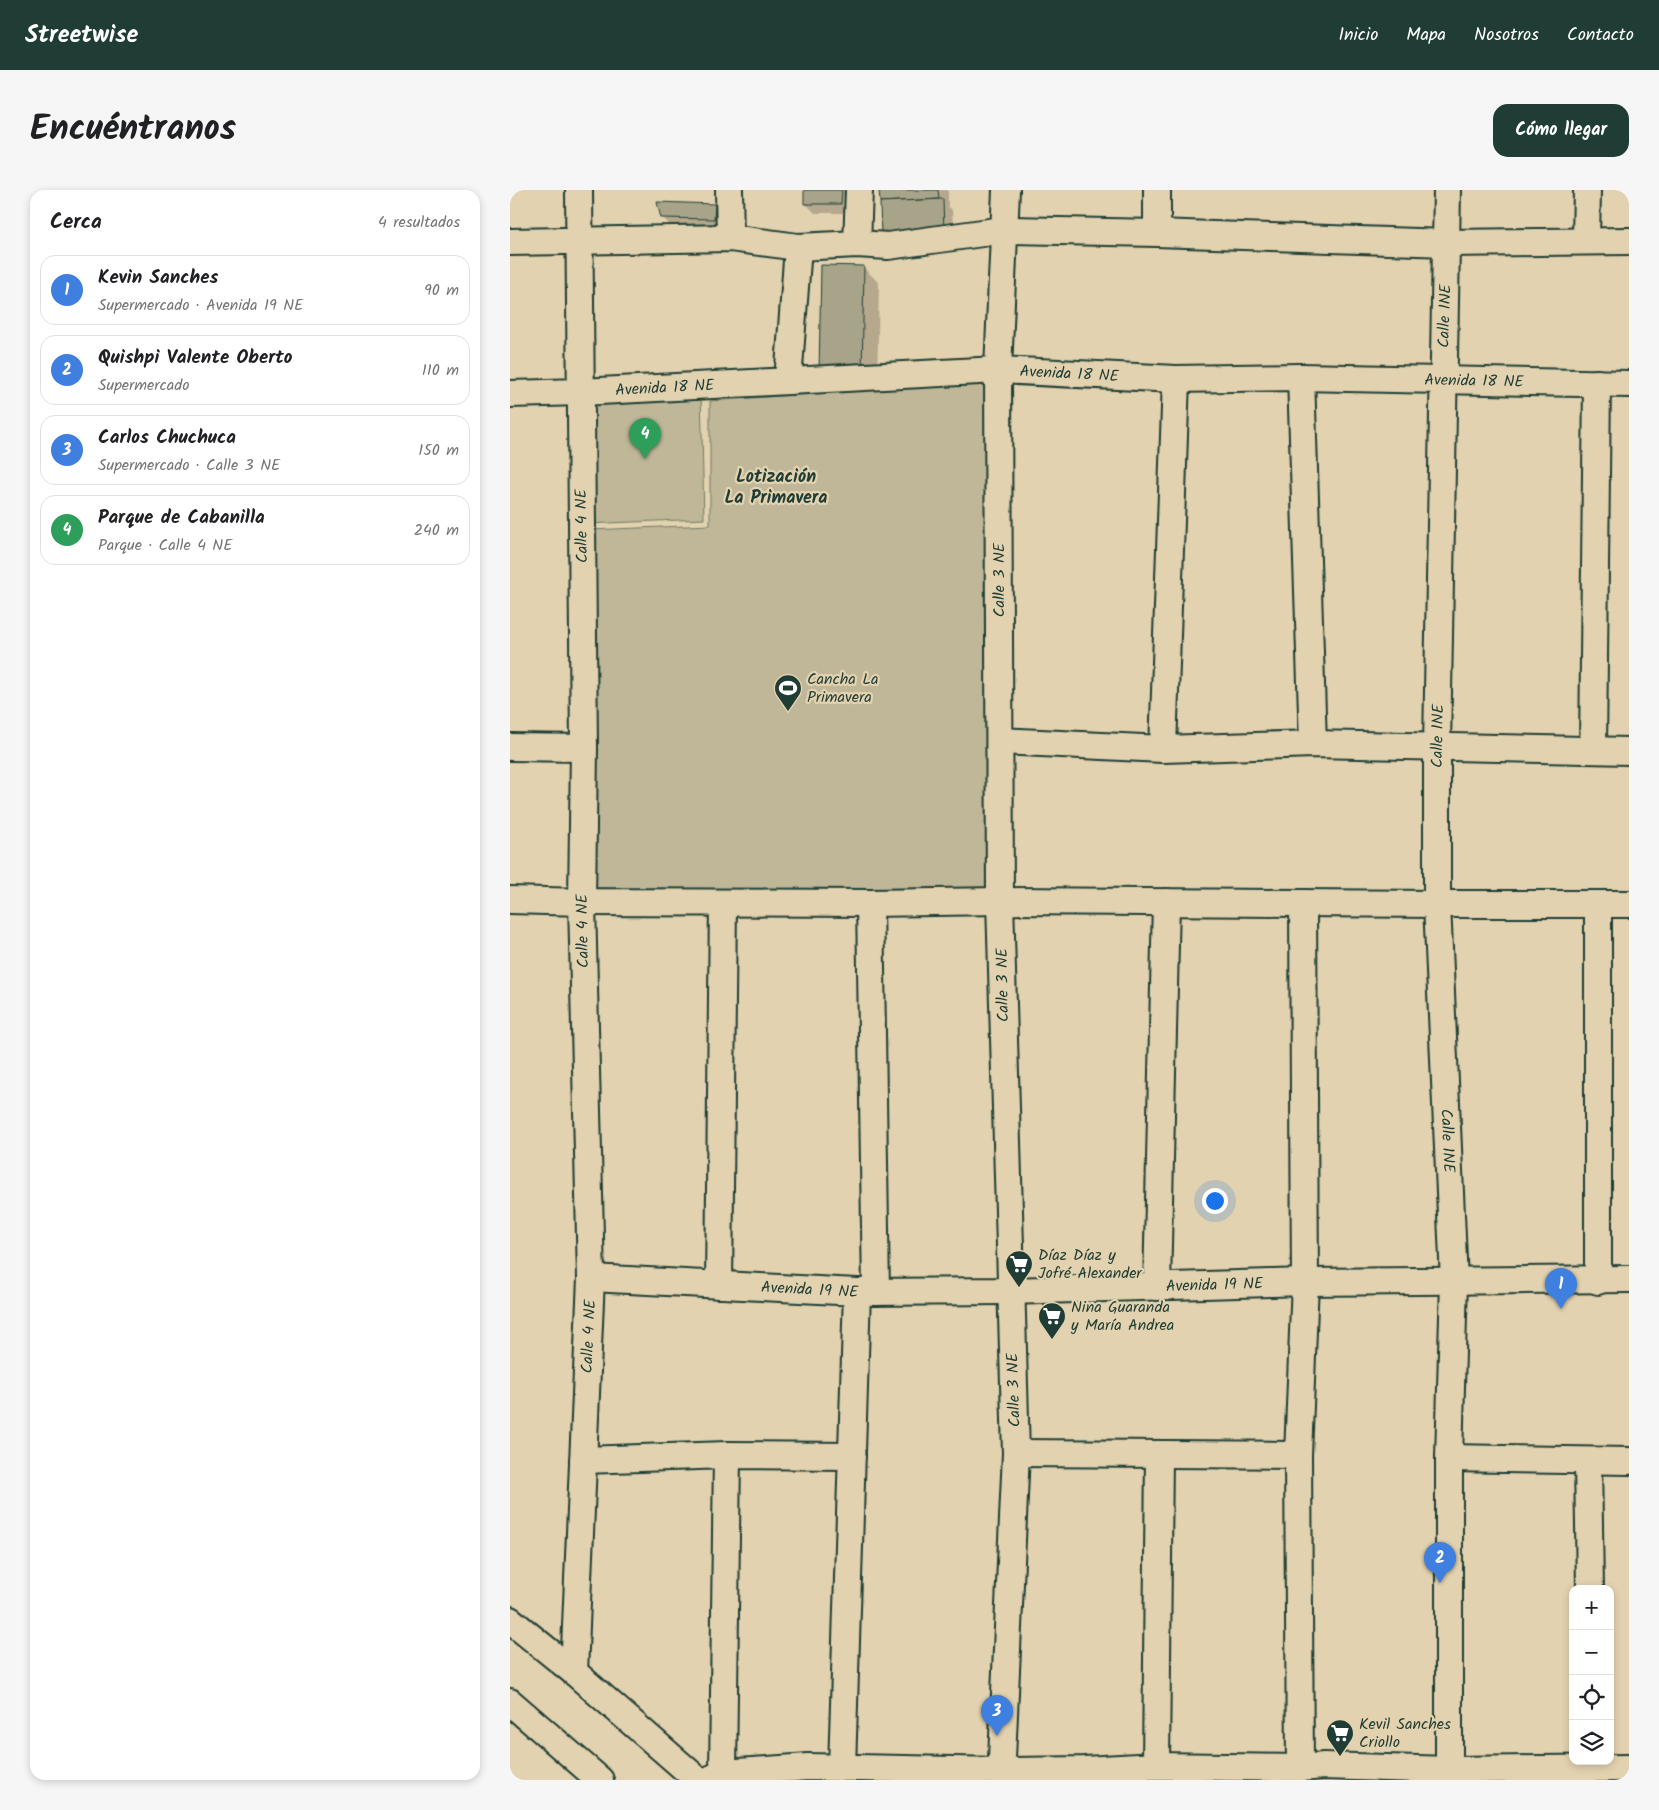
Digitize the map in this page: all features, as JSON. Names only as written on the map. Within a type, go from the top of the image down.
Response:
[{"type":"street","name":"Calle 4 NE","points":[[574,1672],[591,1278],[582,902],[584,748],[579,190]]},
{"type":"street","points":[[729,190],[730,238]]},
{"type":"street","points":[[857,244],[859,190]]},
{"type":"street","name":"Calle 3 NE","points":[[1001,1775],[1016,1453],[1000,900],[998,370],[1006,190]]},
{"type":"street","points":[[1157,190],[1157,233]]},
{"type":"street","name":"Calle 1NE","points":[[1447,190],[1437,746],[1437,904],[1454,1281],[1449,1458],[1449,1775]]},
{"type":"street","points":[[1586,240],[1587,190]]},
{"type":"street","points":[[510,242],[730,238],[798,247],[857,244],[888,246],[1004,230],[1447,243],[1629,241]]},
{"type":"street","points":[[788,381],[798,247]]},
{"type":"street","name":"Avenida 18 NE","points":[[510,394],[998,370],[1176,379],[1301,377],[1629,384]]},
{"type":"street","points":[[1301,377],[1313,744]]},
{"type":"street","points":[[1163,749],[1176,379]]},
{"type":"street","points":[[1593,750],[1597,383]]},
{"type":"street","points":[[1000,741],[1163,749],[1313,744],[1629,751]]},
{"type":"street","points":[[510,748],[584,748]]},
{"type":"street","points":[[510,900],[724,903],[870,903],[1000,900],[1629,904]]},
{"type":"street","points":[[1157,1287],[1166,902]]},
{"type":"street","points":[[719,1285],[724,903]]},
{"type":"street","points":[[842,1768],[852,1456],[866,1292],[870,903]]},
{"type":"street","points":[[1300,1768],[1298,1455],[1305,1282],[1303,903]]},
{"type":"street","points":[[1598,905],[1598,1281]]},
{"type":"street","name":"Avenida 19 NE","points":[[591,1278],[866,1292],[1010,1291],[1305,1282],[1598,1281],[1629,1279]]},
{"type":"street","points":[[1016,1453],[1298,1455]]},
{"type":"street","points":[[1156,1766],[1158,1454]]},
{"type":"street","points":[[583,1460],[727,1456],[852,1456]]},
{"type":"street","points":[[727,1456],[715,1776],[808,1768],[1001,1775],[1156,1766],[1300,1768],[1324,1766],[1449,1775],[1579,1765]]},
{"type":"street","points":[[1449,1458],[1629,1461]]},
{"type":"street","points":[[1588,1461],[1590,1585]]},
{"type":"street","points":[[510,1620],[574,1672],[698,1780]]},
{"type":"street","points":[[510,1702],[600,1780]]},
{"type":"street","points":[[1601,1765],[1629,1768]]},
{"type":"shaded area","name":"Cancha La Primavera","points":[[991,381],[995,895],[576,902],[590,530],[710,525],[710,401]]},
{"type":"shaded area","points":[[701,391],[704,519],[584,524],[588,398]]},
{"type":"building","points":[[804,190],[842,190],[841,204],[804,204]]},
{"type":"building","points":[[879,190],[938,190],[939,199],[880,202]]},
{"type":"building","points":[[943,199],[944,233],[881,236],[880,202]]},
{"type":"building","points":[[657,202],[715,204],[714,219],[661,218]]},
{"type":"building","points":[[821,265],[864,266],[862,375],[819,374]]},
{"type":"place","name":"Parque de Cabanilla","points":[[645,459]]},
{"type":"place","name":"Cancha La Primavera","points":[[788,712]]},
{"type":"place","name":"Díaz Díaz y Jofré Alexander","points":[[1019,1288]]},
{"type":"place","name":"Kevin Sanches","points":[[1561,1309]]},
{"type":"place","name":"Nina Guaranda y María Andrea","points":[[1052,1340]]},
{"type":"place","name":"Quishpi Valente Oberto","points":[[1440,1583]]},
{"type":"place","name":"Carlos Chuchuca","points":[[997,1736]]},
{"type":"place","name":"Kevil Sanches Criollo","points":[[1340,1757]]},
{"type":"district","name":"Lotización La Primavera","points":[[776,487]]}]
